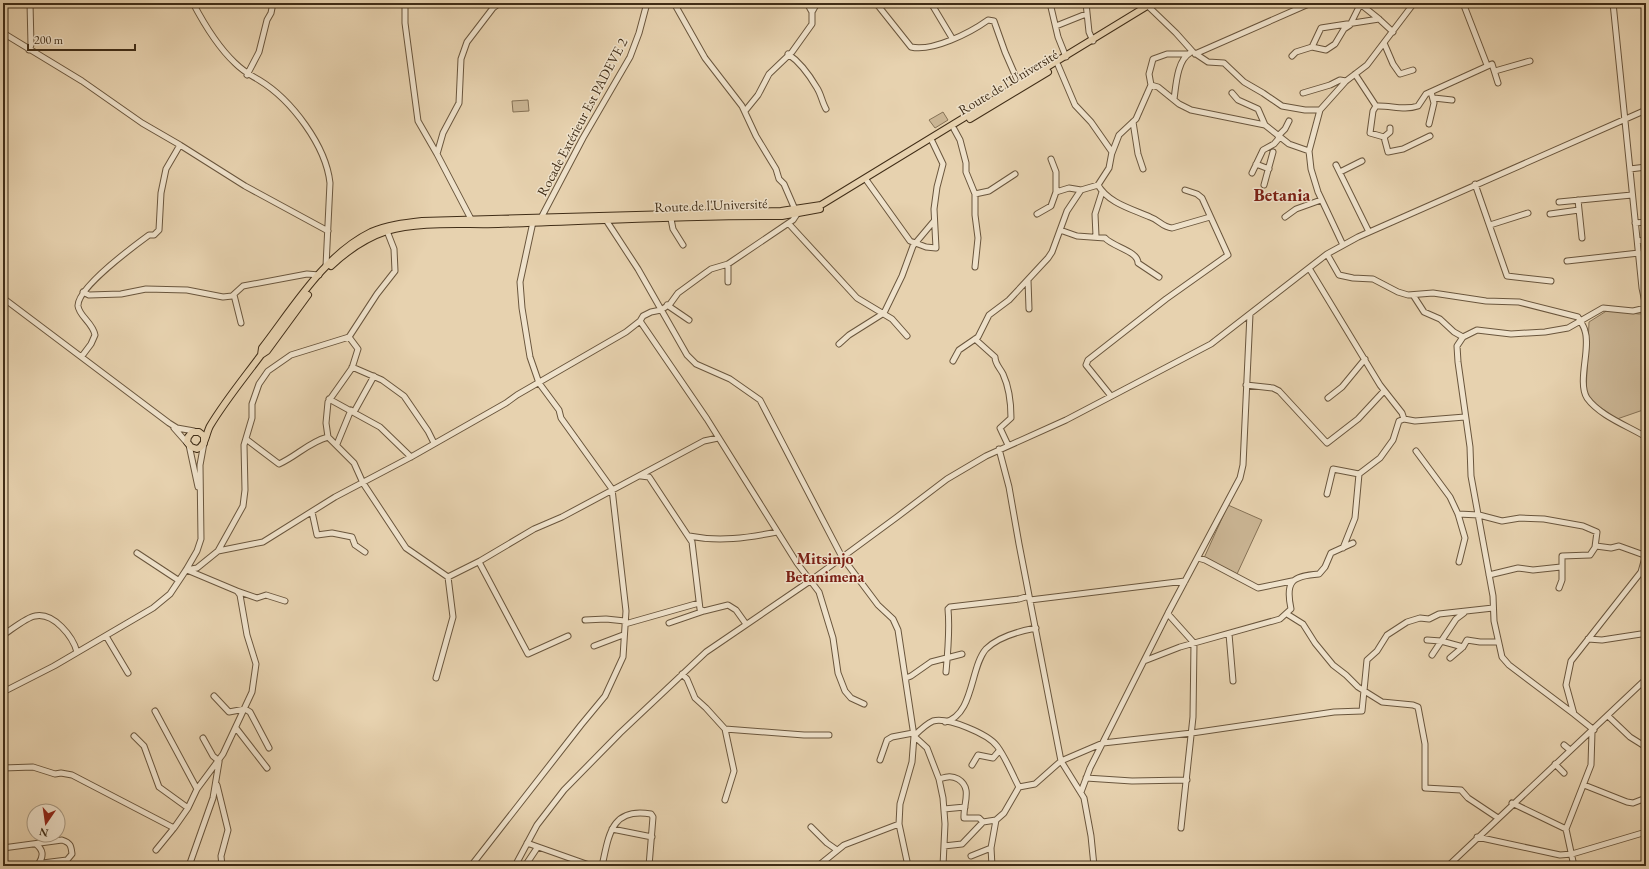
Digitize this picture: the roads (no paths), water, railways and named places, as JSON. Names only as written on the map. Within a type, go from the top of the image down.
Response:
[{"type":"main road","name":"Route de l'Université","points":[[796,212],[820,205],[1151,5],[1158,3]]},
{"type":"main road","name":"Route de l'Université","points":[[261,354],[262,348],[326,266],[337,254],[370,232],[386,227],[422,221],[796,212],[822,208],[1058,65],[1151,5]]},
{"type":"main road","name":"Route de l'Université","points":[[204,443],[210,426],[261,354],[266,351],[328,269],[354,248],[387,231],[422,226],[671,219],[760,213]]},
{"type":"main road","points":[[195,432],[202,434],[204,440],[204,443],[197,449],[189,445],[188,436],[195,432],[210,426]]},
{"type":"street","points":[[29,50],[31,45],[30,3]]},
{"type":"street","points":[[193,3],[215,40],[233,62],[248,75],[260,80],[296,113],[310,131],[319,147],[329,172],[330,183],[326,266]]},
{"type":"street","points":[[248,75],[259,52],[273,3]]},
{"type":"street","points":[[405,3],[405,23],[418,121],[471,219]]},
{"type":"street","points":[[437,154],[443,133],[459,103],[461,59],[466,42],[493,8],[500,3]]},
{"type":"street","name":"Rocade Extérieur Est PADEVE 2","points":[[541,218],[583,138],[630,57],[639,33],[647,3]]},
{"type":"street","points":[[218,551],[263,542],[335,497],[411,458],[434,443],[620,336],[640,321],[643,316],[651,312],[661,310],[678,293],[711,269],[728,264],[788,224],[796,212],[784,184],[779,178],[776,169],[756,136],[745,111],[705,58],[674,3]]},
{"type":"street","points":[[745,111],[758,95],[769,74],[788,54],[792,52],[812,24],[812,12],[807,3]]},
{"type":"street","points":[[812,12],[817,3]]},
{"type":"street","points":[[876,3],[911,47],[923,49],[940,44],[988,20],[994,21],[1004,52],[1020,84]]},
{"type":"street","points":[[931,3],[952,38]]},
{"type":"street","points":[[1050,3],[1066,57]]},
{"type":"street","points":[[1086,3],[1089,32],[1093,41]]},
{"type":"street","points":[[1056,192],[1069,188],[1081,190],[1098,185],[1109,168],[1117,138],[1133,122],[1146,100],[1151,85],[1149,74],[1153,60],[1167,54],[1192,53],[1311,3]]},
{"type":"street","points":[[1343,245],[1321,200],[1311,169],[1309,151],[1320,110],[1346,80],[1367,65],[1414,3]]},
{"type":"street","points":[[1463,3],[1487,65]]},
{"type":"street","points":[[1593,731],[1574,714],[1509,665],[1502,657],[1498,642],[1493,608],[1493,596],[1471,476],[1457,346],[1463,337],[1477,330],[1511,334],[1560,330],[1603,308],[1633,311],[1646,308],[1632,195],[1626,119],[1613,3]]},
{"type":"street","points":[[1292,56],[1296,52],[1312,47],[1326,50],[1335,44],[1344,29],[1350,25],[1359,4],[1393,32]]},
{"type":"street","points":[[1151,5],[1192,53],[1208,62],[1224,63],[1244,82],[1263,92],[1282,106],[1305,110],[1320,110]]},
{"type":"street","points":[[1056,26],[1086,14]]},
{"type":"street","points":[[1312,47],[1321,28],[1350,25],[1379,19]]},
{"type":"street","points":[[3,33],[82,81],[142,123],[245,186],[328,231]]},
{"type":"street","points":[[1384,43],[1392,64],[1400,74],[1413,70]]},
{"type":"street","points":[[1174,99],[1181,65],[1192,53]]},
{"type":"street","points":[[788,54],[794,58],[811,78],[826,108]]},
{"type":"street","points":[[1495,71],[1530,61]]},
{"type":"street","points":[[1376,106],[1418,106],[1426,94],[1492,64],[1498,83]]},
{"type":"street","points":[[1058,65],[1075,105],[1091,122],[1112,153]]},
{"type":"street","points":[[1355,74],[1376,106]]},
{"type":"street","points":[[1303,93],[1330,85],[1340,80],[1346,80]]},
{"type":"street","points":[[1151,85],[1163,90],[1174,99],[1197,112],[1265,125],[1289,144],[1309,151]]},
{"type":"street","points":[[1429,124],[1434,98],[1431,92]]},
{"type":"street","points":[[1232,93],[1238,100],[1258,109],[1265,125]]},
{"type":"street","points":[[1434,98],[1452,100]]},
{"type":"street","points":[[1376,106],[1373,111],[1370,133],[1384,137]]},
{"type":"street","points":[[515,866],[537,825],[569,784],[594,758],[706,652],[810,581],[947,479],[999,449],[1066,420],[1211,344],[1327,254],[1343,245],[1476,184],[1645,112]]},
{"type":"street","points":[[1252,173],[1263,150],[1274,144],[1289,121]]},
{"type":"street","points":[[1133,122],[1138,154],[1143,169]]},
{"type":"street","points":[[1384,137],[1390,132],[1390,128]]},
{"type":"street","points":[[954,129],[960,140],[966,163],[966,172],[975,194],[975,215],[978,238],[975,267]]},
{"type":"street","points":[[1384,137],[1388,152],[1403,149],[1430,136]]},
{"type":"street","points":[[867,181],[910,241],[936,248],[934,221],[936,192],[943,164],[932,141]]},
{"type":"street","points":[[82,356],[91,344],[95,335],[90,323],[79,311],[78,305],[83,292],[115,261],[149,235],[154,235],[159,230],[161,193],[166,169],[180,145]]},
{"type":"street","points":[[1264,185],[1273,152]]},
{"type":"street","points":[[1037,214],[1051,206],[1056,192],[1056,172],[1051,159]]},
{"type":"street","points":[[1340,172],[1362,161]]},
{"type":"street","points":[[1256,164],[1269,169]]},
{"type":"street","points":[[1336,165],[1369,232]]},
{"type":"street","points":[[1630,169],[1646,168]]},
{"type":"street","points":[[975,194],[989,191],[1015,174]]},
{"type":"street","points":[[1476,184],[1507,276],[1551,281]]},
{"type":"street","points":[[1098,185],[1102,192],[1121,205],[1153,218],[1167,228],[1176,227],[1210,217]]},
{"type":"street","points":[[953,361],[959,350],[975,339],[990,315],[1009,300],[1052,252],[1068,211],[1081,190]]},
{"type":"street","points":[[1111,396],[1086,365],[1088,360],[1166,299],[1228,255],[1202,198],[1197,194],[1185,190]]},
{"type":"street","points":[[1096,236],[1095,214],[1102,192]]},
{"type":"street","points":[[1559,202],[1632,195]]},
{"type":"street","points":[[1285,217],[1296,209],[1321,200]]},
{"type":"street","points":[[1578,200],[1582,238]]},
{"type":"street","points":[[1550,214],[1579,210]]},
{"type":"street","points":[[1490,225],[1528,213]]},
{"type":"street","points":[[671,219],[673,229],[683,245]]},
{"type":"street","points":[[606,220],[638,269],[679,344],[696,364],[730,379],[760,400],[842,557],[878,605],[893,619],[898,630],[914,735],[912,762],[900,804],[899,824],[908,866]]},
{"type":"street","points":[[839,344],[849,335],[884,313],[902,276],[915,243],[934,221]]},
{"type":"street","points":[[471,866],[580,724],[605,696],[622,660],[625,623],[625,597],[612,489],[561,418],[559,410],[539,383],[530,357],[520,293],[520,282],[533,222]]},
{"type":"street","points":[[1636,223],[1646,222]]},
{"type":"street","points":[[788,224],[857,298],[884,313],[907,336]]},
{"type":"street","points":[[1060,230],[1082,236],[1095,238],[1096,236],[1105,238],[1135,256],[1138,259],[1138,263],[1159,277]]},
{"type":"street","points":[[186,570],[197,568],[218,551],[243,506],[246,439],[252,418],[254,397],[259,384],[268,370],[291,355],[349,337],[354,333],[369,306],[395,271],[394,249],[387,231]]},
{"type":"street","points":[[1638,241],[1646,240]]},
{"type":"street","points":[[1567,261],[1639,253]]},
{"type":"street","points":[[1327,254],[1339,275],[1353,278],[1372,279],[1398,292],[1413,295],[1433,293],[1486,301],[1519,302],[1578,317],[1586,332],[1584,384],[1586,396],[1594,405],[1613,418],[1646,437]]},
{"type":"street","points":[[728,264],[728,282]]},
{"type":"street","points":[[1309,268],[1384,391],[1402,413],[1404,419]]},
{"type":"street","points":[[83,292],[89,295],[121,294],[146,289],[187,290],[223,297],[234,295],[243,286],[308,274],[319,275]]},
{"type":"street","points":[[1028,280],[1029,308]]},
{"type":"street","points":[[234,295],[241,323]]},
{"type":"street","points":[[1413,295],[1424,312],[1440,320],[1454,332],[1463,337]]},
{"type":"street","points":[[3,298],[169,423],[189,445],[200,496]]},
{"type":"street","points":[[667,305],[689,320]]},
{"type":"street","points":[[1080,792],[1144,661],[1240,478],[1243,465],[1250,314]]},
{"type":"street","points":[[640,321],[718,438],[777,532],[819,592],[833,638],[838,673],[845,690],[851,698],[864,704]]},
{"type":"street","points":[[349,337],[358,350],[352,367],[329,399],[326,410],[328,436],[354,463],[363,483],[406,548],[448,577],[453,617],[436,678]]},
{"type":"street","points":[[975,339],[996,357],[995,361],[1004,378],[1011,403],[1011,418],[1000,428],[1008,445]]},
{"type":"street","points":[[1328,398],[1342,386],[1365,359]]},
{"type":"street","points":[[352,367],[374,376],[404,396],[428,431],[434,443]]},
{"type":"street","points":[[337,444],[352,411],[374,376]]},
{"type":"street","points":[[1246,385],[1273,388],[1279,391],[1327,443],[1358,419],[1384,391]]},
{"type":"street","points":[[329,399],[380,427],[411,458]]},
{"type":"street","points":[[1343,548],[1355,518],[1359,474],[1380,458],[1393,440],[1397,424],[1404,419],[1415,421],[1465,417]]},
{"type":"street","points":[[169,423],[181,429],[195,432]]},
{"type":"street","points":[[3,428],[3,452]]},
{"type":"street","points":[[246,439],[279,464],[290,460],[315,441],[328,436]]},
{"type":"street","points":[[448,577],[479,562],[534,529],[562,517],[704,441],[718,438]]},
{"type":"street","points":[[3,692],[106,636],[153,608],[170,594],[197,551],[201,539],[200,465],[204,443]]},
{"type":"street","points":[[999,449],[1009,487],[1054,732],[1061,761],[1084,798],[1087,810],[1094,866]]},
{"type":"street","points":[[1416,451],[1450,497],[1458,514],[1465,538],[1459,562]]},
{"type":"street","points":[[1327,494],[1333,469],[1359,474]]},
{"type":"street","points":[[641,476],[649,477],[692,542],[698,603],[700,609],[704,611]]},
{"type":"street","points":[[312,512],[317,535],[332,533],[352,537],[355,545],[365,552]]},
{"type":"street","points":[[1458,514],[1479,515],[1502,521],[1520,518],[1583,526],[1597,532],[1595,546],[1590,554],[1562,556],[1562,580],[1559,588]]},
{"type":"street","points":[[689,536],[709,540],[730,539],[777,532]]},
{"type":"street","points":[[1198,558],[1205,560],[1258,588],[1292,581],[1305,575],[1319,574],[1325,567],[1331,553],[1352,543]]},
{"type":"street","points":[[1574,714],[1566,685],[1571,661],[1641,572],[1645,554],[1619,546],[1611,548],[1595,546]]},
{"type":"street","points":[[137,554],[178,580]]},
{"type":"street","points":[[479,562],[528,654],[568,636]]},
{"type":"street","points":[[1489,575],[1518,568],[1534,570],[1561,567]]},
{"type":"street","points":[[186,570],[257,598],[266,595],[285,601]]},
{"type":"street","points":[[946,672],[947,640],[950,632],[948,609],[950,606],[1185,581]]},
{"type":"street","points":[[1144,661],[1194,643],[1268,624],[1288,614],[1291,609],[1288,592],[1292,581]]},
{"type":"street","points":[[156,850],[174,828],[188,808],[197,789],[219,761],[252,692],[256,664],[247,635],[240,595],[237,591]]},
{"type":"street","points":[[584,620],[606,619],[625,623],[698,603]]},
{"type":"street","points":[[670,623],[704,611],[728,605],[736,610],[746,624]]},
{"type":"street","points":[[1019,787],[1035,784],[1061,761],[1103,743],[1192,733],[1334,712],[1362,711],[1367,660],[1377,651],[1387,635],[1398,626],[1420,618],[1429,619],[1439,614],[1464,613],[1493,608]]},
{"type":"street","points":[[1432,654],[1456,619],[1464,613]]},
{"type":"street","points":[[1168,614],[1194,643],[1192,733],[1181,828]]},
{"type":"street","points":[[1288,614],[1304,624],[1333,665],[1364,690],[1382,702],[1413,705],[1418,707],[1425,744],[1425,788],[1461,790],[1468,798],[1498,818]]},
{"type":"street","points":[[3,635],[35,616],[45,616],[57,623],[69,636],[75,644],[77,652]]},
{"type":"street","points":[[945,722],[956,717],[969,696],[974,678],[986,649],[1012,634],[1036,628]]},
{"type":"street","points":[[1229,634],[1232,682]]},
{"type":"street","points":[[1588,639],[1602,640],[1641,634]]},
{"type":"street","points":[[594,646],[623,635]]},
{"type":"street","points":[[106,636],[128,673]]},
{"type":"street","points":[[1427,640],[1441,641],[1463,647]]},
{"type":"street","points":[[1450,658],[1463,647],[1467,640],[1498,642]]},
{"type":"street","points":[[906,678],[931,662],[962,654]]},
{"type":"street","points":[[682,674],[687,679],[695,698],[725,728],[734,771],[725,800]]},
{"type":"street","points":[[1448,866],[1512,803],[1593,731],[1646,679]]},
{"type":"street","points":[[214,696],[230,712],[245,709],[250,712],[269,748]]},
{"type":"street","points":[[155,710],[197,789]]},
{"type":"street","points":[[1608,716],[1630,737],[1646,748]]},
{"type":"street","points":[[880,760],[887,740],[892,737],[914,735],[926,724],[935,721],[945,722],[966,727],[992,741],[1019,787]]},
{"type":"street","points":[[236,728],[267,768]]},
{"type":"street","points":[[725,728],[804,736],[829,735]]},
{"type":"street","points":[[1574,866],[1566,828],[1591,765],[1593,731]]},
{"type":"street","points":[[914,735],[926,748],[939,780],[944,809],[943,866]]},
{"type":"street","points":[[134,736],[144,746],[159,786],[188,808]]},
{"type":"street","points":[[203,738],[214,756],[219,761]]},
{"type":"street","points":[[1564,745],[1570,750]]},
{"type":"street","points":[[972,764],[978,754],[993,758],[999,751]]},
{"type":"street","points":[[189,866],[206,820],[216,782],[219,761]]},
{"type":"street","points":[[1555,764],[1564,773]]},
{"type":"street","points":[[3,768],[33,767],[55,774],[62,773],[72,775],[174,828]]},
{"type":"street","points":[[939,780],[950,776],[961,781],[967,790],[964,818],[979,818],[983,822]]},
{"type":"street","points":[[1086,778],[1132,781],[1187,780]]},
{"type":"street","points":[[216,782],[228,830],[221,856],[222,866]]},
{"type":"street","points":[[1584,785],[1627,802],[1633,802],[1646,798]]},
{"type":"street","points":[[944,846],[962,844],[983,822],[996,820],[1004,814],[1019,787]]},
{"type":"street","points":[[1512,803],[1566,828]]},
{"type":"street","points":[[944,809],[965,807]]},
{"type":"street","points":[[602,866],[612,829],[624,816],[630,812],[651,814],[654,824],[649,866]]},
{"type":"street","points":[[992,866],[991,848],[996,820]]},
{"type":"street","points":[[818,866],[844,845],[899,824]]},
{"type":"street","points":[[811,827],[836,850]]},
{"type":"street","points":[[612,829],[652,837]]},
{"type":"street","points":[[1477,837],[1547,853],[1572,854],[1646,832]]},
{"type":"street","points":[[3,848],[62,840],[71,845],[72,854],[70,858],[18,866]]},
{"type":"street","points":[[527,843],[537,848],[592,866]]},
{"type":"street","points":[[36,844],[41,848],[43,854],[39,863]]},
{"type":"street","points":[[525,866],[537,848]]},
{"type":"street","points":[[971,856],[991,848]]},
{"type":"district","name":"Betania","points":[[1282,194]]},
{"type":"district","name":"Mitsinjo Betanimena","points":[[825,567]]}]
